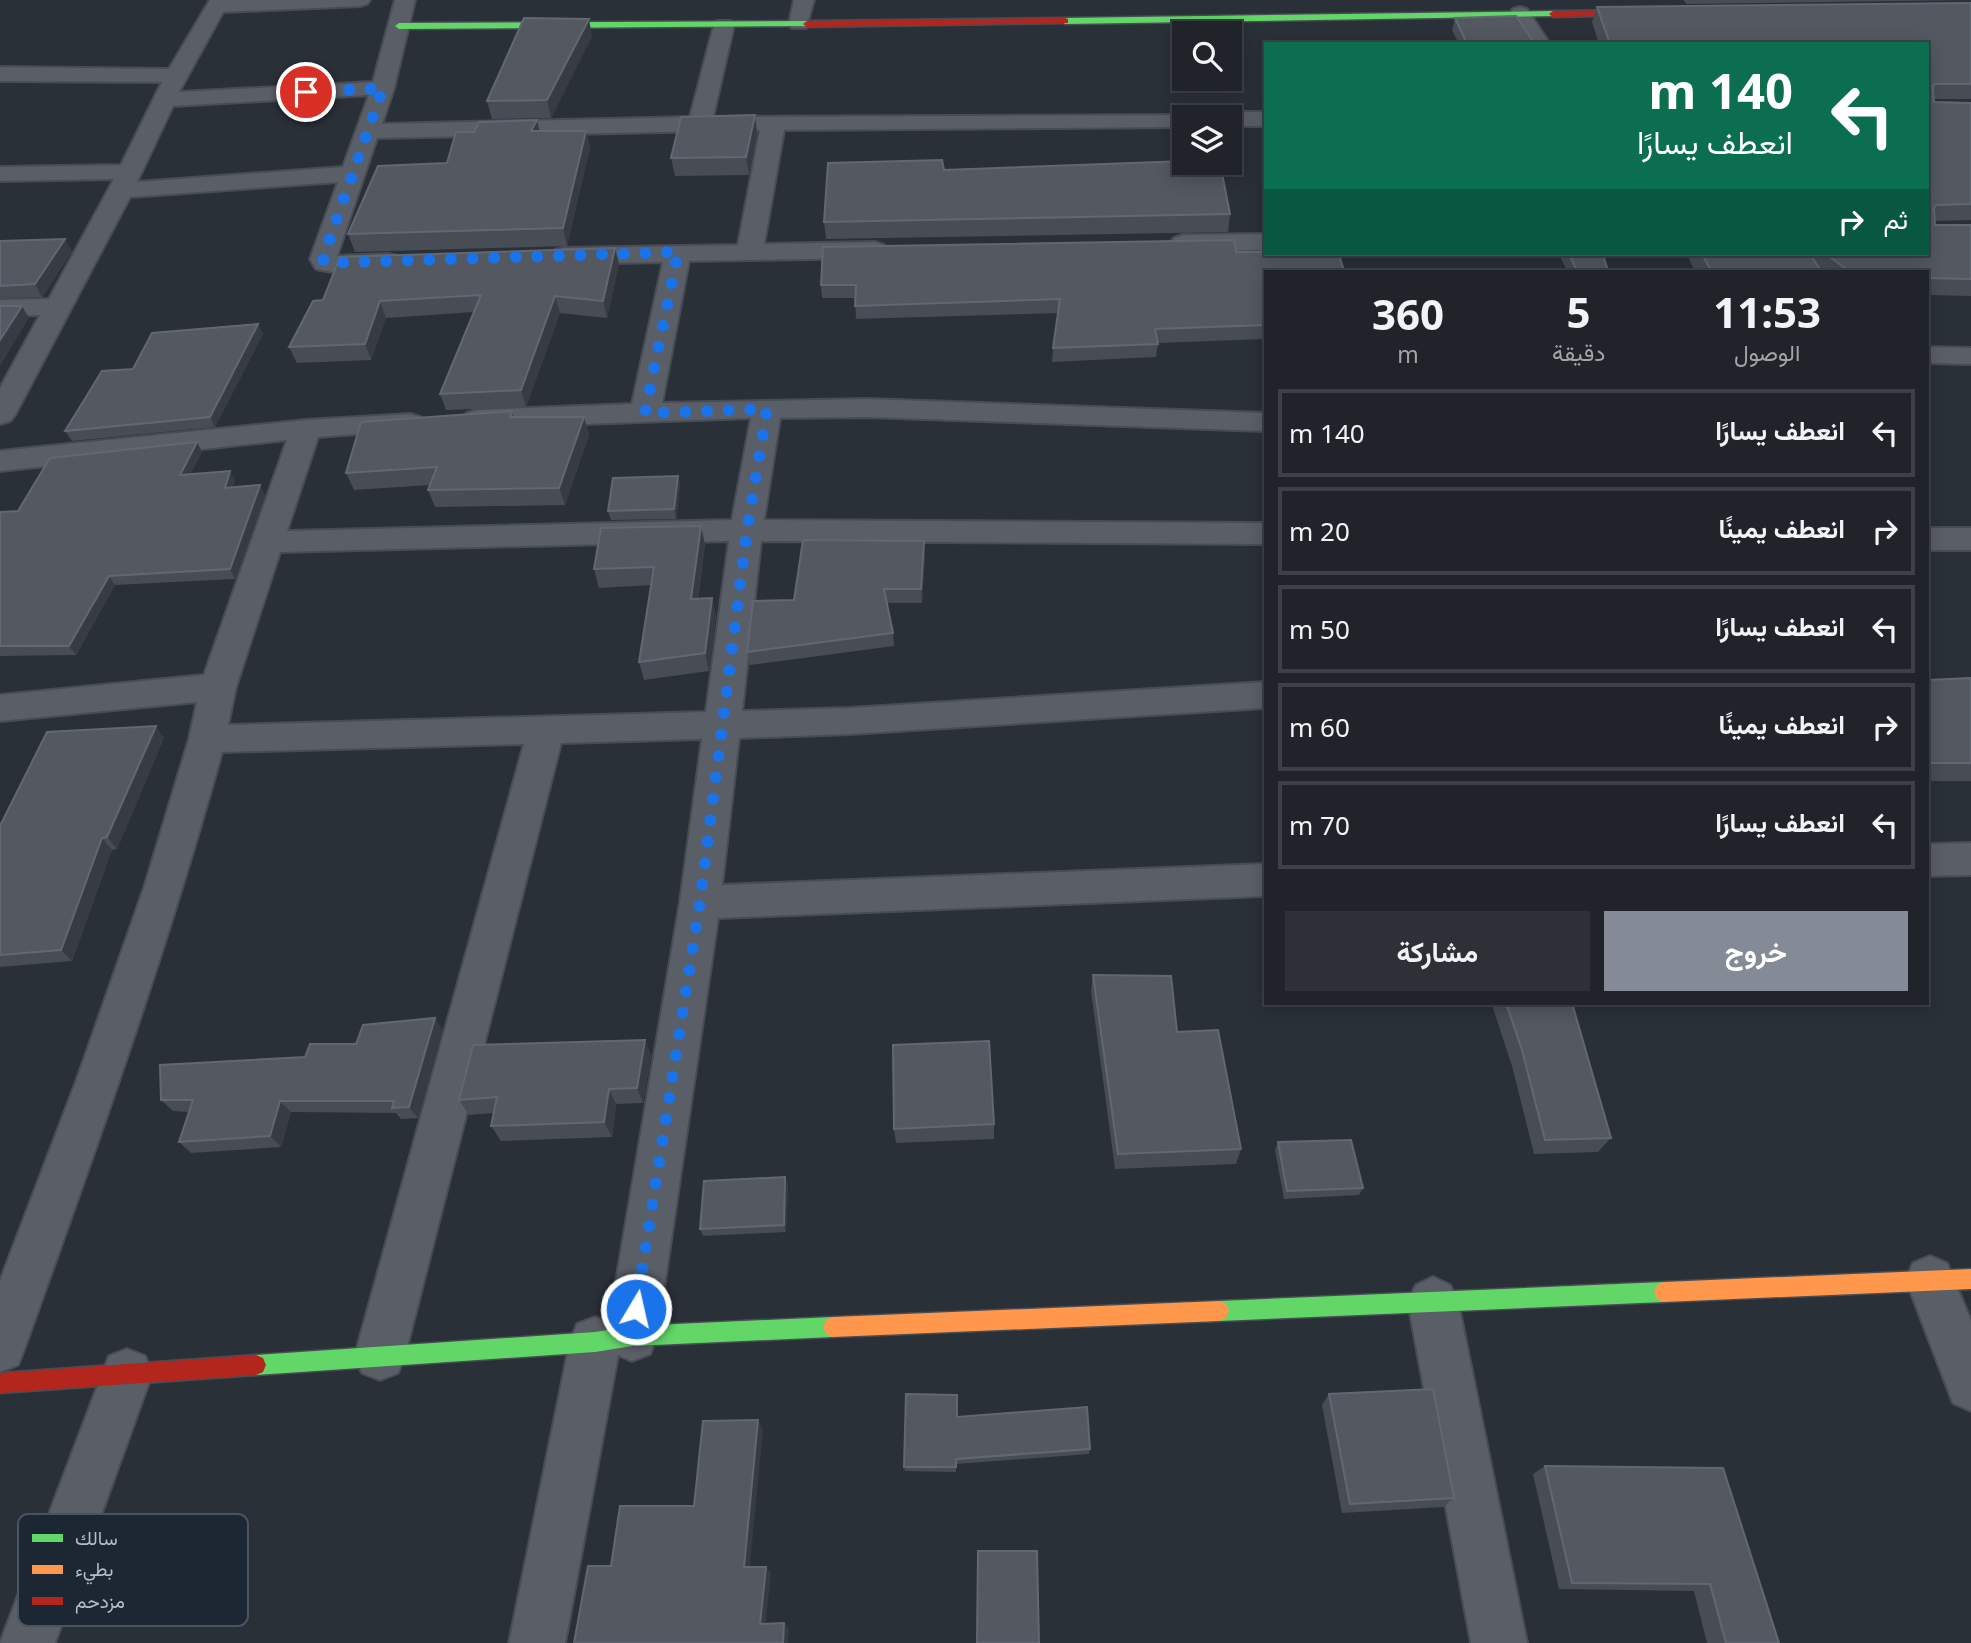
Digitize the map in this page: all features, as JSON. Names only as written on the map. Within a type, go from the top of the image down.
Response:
[{"type":"street","points":[[0,415],[60,307],[176,76],[219,3],[360,0]]},
{"type":"street","points":[[405,0],[383,88],[323,259],[325,263],[415,261]]},
{"type":"street","points":[[799,24],[804,0]]},
{"type":"street","points":[[1520,13],[1539,42]]},
{"type":"street","points":[[399,26],[724,25],[1669,13]]},
{"type":"street","points":[[700,124],[724,25]]},
{"type":"street","points":[[0,74],[176,76]]},
{"type":"street","points":[[165,100],[383,88]]},
{"type":"street","points":[[1242,119],[1264,119]]},
{"type":"street","points":[[368,131],[700,124],[1172,120]]},
{"type":"street","points":[[750,252],[773,125]]},
{"type":"street","points":[[0,174],[125,181],[352,174]]},
{"type":"street","points":[[1155,244],[1264,242]]},
{"type":"street","points":[[542,257],[904,249]]},
{"type":"street","points":[[645,413],[678,252]]},
{"type":"street","points":[[0,308],[60,307]]},
{"type":"street","points":[[1929,355],[1971,356]]},
{"type":"street","points":[[0,461],[306,429],[448,420],[767,409],[867,408],[1264,422]]},
{"type":"street","points":[[537,1643],[614,1339],[700,902],[747,530],[767,409]]},
{"type":"street","points":[[0,1347],[99,1079],[163,888],[207,739],[218,687],[306,429]]},
{"type":"street","points":[[269,542],[747,530],[1264,534]]},
{"type":"street","points":[[1929,540],[1971,539]]},
{"type":"street","points":[[0,708],[218,687]]},
{"type":"street","points":[[207,739],[850,721],[1264,695]]},
{"type":"street","points":[[380,1355],[547,728]]},
{"type":"street","points":[[1929,860],[1971,859]]},
{"type":"street","points":[[700,902],[1264,880]]},
{"type":"street","points":[[0,1383],[614,1339],[1951,1280],[1971,1385]]},
{"type":"street","points":[[1433,1302],[1499,1643]]},
{"type":"street","points":[[75,1514],[127,1374]]},
{"type":"street","points":[[27,1643],[33,1626]]},
{"type":"building","points":[[1971,3],[1971,84],[1933,86],[1934,102],[1971,103],[1971,204],[1936,205],[1934,208],[1935,225],[1971,225],[1971,279],[1929,278],[1929,270],[1848,270],[1829,256],[1929,256],[1929,42],[1609,42],[1597,7]]},
{"type":"building","points":[[1516,16],[1534,42],[1466,42],[1455,18]]},
{"type":"building","points":[[524,18],[589,19],[547,100],[487,101]]},
{"type":"building","points":[[755,115],[746,157],[671,158],[681,117]]},
{"type":"building","points":[[537,120],[531,131],[586,131],[563,228],[348,234],[378,166],[447,163],[456,132],[474,132],[479,122]]},
{"type":"building","points":[[942,160],[944,170],[1172,161],[1172,175],[1222,175],[1230,214],[824,222],[828,163]]},
{"type":"building","points":[[65,239],[35,284],[0,286],[0,241]]},
{"type":"building","points":[[1234,240],[1236,252],[1264,252],[1264,256],[1340,256],[1344,270],[1264,270],[1264,325],[1155,329],[1158,344],[1053,348],[1060,299],[855,306],[856,285],[821,285],[823,247]]},
{"type":"building","points":[[615,248],[603,301],[555,296],[521,390],[440,394],[481,295],[380,301],[365,344],[289,347],[313,301],[323,300],[340,257]]},
{"type":"building","points":[[1570,256],[1604,256],[1608,270],[1577,270]]},
{"type":"building","points":[[1703,256],[1811,256],[1820,270],[1710,270]]},
{"type":"building","points":[[0,306],[22,306],[0,340]]},
{"type":"building","points":[[258,324],[210,417],[65,431],[102,371],[133,369],[152,333]]},
{"type":"building","points":[[512,411],[510,417],[584,417],[559,488],[428,490],[437,467],[346,473],[361,422]]},
{"type":"building","points":[[197,442],[180,475],[230,471],[225,488],[260,485],[230,569],[109,576],[69,646],[0,646],[0,512],[18,511],[50,458]]},
{"type":"building","points":[[678,476],[674,509],[608,511],[613,478]]},
{"type":"building","points":[[701,526],[691,599],[712,598],[705,653],[639,662],[654,567],[594,569],[601,528]]},
{"type":"building","points":[[803,540],[924,541],[921,589],[884,589],[893,633],[747,652],[753,601],[794,600]]},
{"type":"building","points":[[1971,678],[1971,763],[1929,763],[1929,680]]},
{"type":"building","points":[[156,726],[107,837],[102,838],[61,950],[0,955],[0,826],[47,732]]},
{"type":"building","points":[[1093,975],[1171,976],[1177,1032],[1218,1030],[1241,1149],[1118,1154]]},
{"type":"building","points":[[1507,1005],[1573,1005],[1611,1138],[1545,1140],[1522,1050]]},
{"type":"building","points":[[435,1018],[409,1107],[392,1108],[394,1101],[280,1101],[270,1136],[179,1142],[193,1100],[161,1100],[160,1065],[305,1057],[310,1044],[356,1044],[363,1025]]},
{"type":"building","points":[[645,1040],[637,1088],[609,1089],[604,1122],[491,1126],[497,1097],[459,1100],[473,1045]]},
{"type":"building","points":[[989,1041],[994,1124],[894,1129],[893,1045]]},
{"type":"building","points":[[1351,1140],[1363,1188],[1287,1191],[1278,1142]]},
{"type":"building","points":[[785,1177],[784,1225],[700,1229],[704,1181]]},
{"type":"building","points":[[1433,1389],[1454,1498],[1350,1504],[1329,1394]]},
{"type":"building","points":[[906,1394],[957,1395],[957,1417],[1087,1407],[1090,1449],[956,1459],[956,1467],[904,1467]]},
{"type":"building","points":[[758,1420],[744,1567],[766,1567],[760,1624],[784,1623],[783,1643],[574,1643],[588,1566],[611,1566],[620,1506],[694,1506],[703,1421]]},
{"type":"building","points":[[1545,1466],[1723,1468],[1779,1643],[1726,1643],[1710,1584],[1572,1583]]},
{"type":"building","points":[[978,1551],[1037,1551],[1039,1643],[977,1643]]},
{"type":"traffic: fast","points":[[1065,21],[1553,14]]},
{"type":"traffic: fast","points":[[399,26],[807,24]]},
{"type":"traffic: fast","points":[[1219,1311],[1664,1292]]},
{"type":"traffic: fast","points":[[256,1365],[595,1342],[632,1336],[833,1327]]},
{"type":"traffic: slow","points":[[1664,1292],[1971,1279]]},
{"type":"traffic: slow","points":[[833,1327],[1219,1311]]},
{"type":"traffic: jam","points":[[1553,14],[1646,13]]},
{"type":"traffic: jam","points":[[807,24],[1065,21]]},
{"type":"traffic: jam","points":[[0,1383],[256,1365]]},
{"type":"route","points":[[306,92],[383,88],[323,259],[325,263],[678,252],[645,413],[767,409],[747,530],[700,902],[636,1309]]}]
